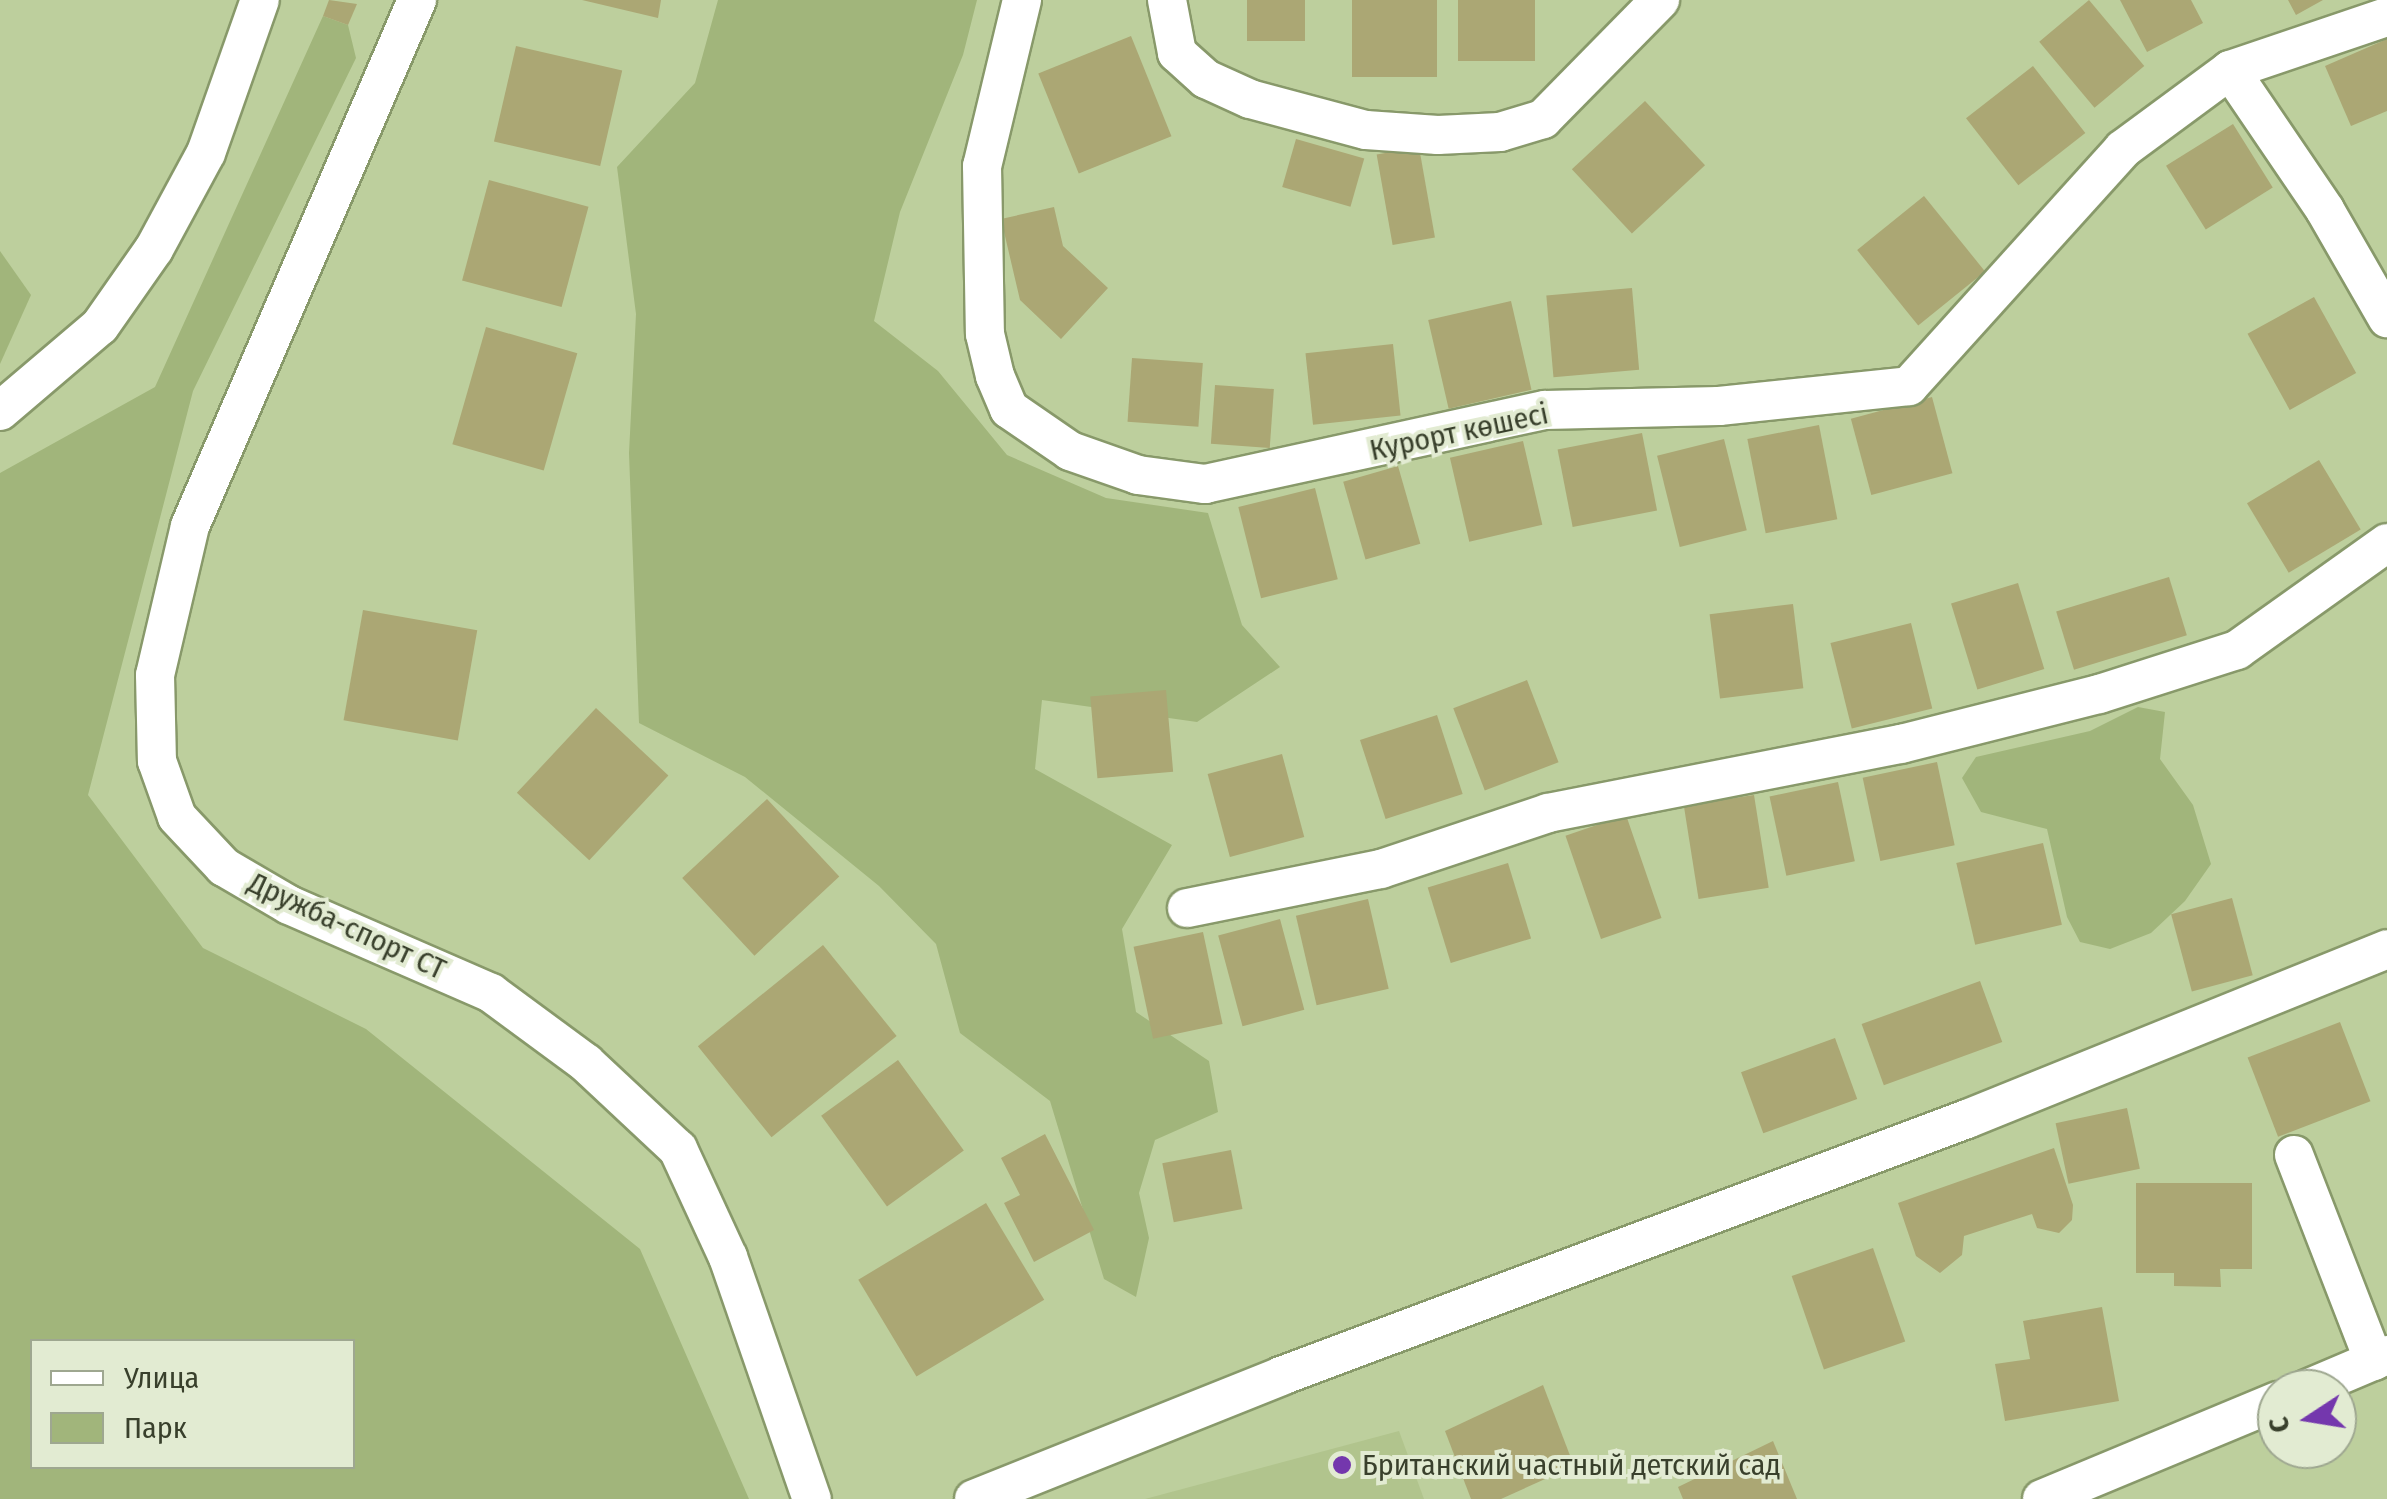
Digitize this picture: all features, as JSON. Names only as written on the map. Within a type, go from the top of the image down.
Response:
[{"type":"street","points":[[0,411],[100,326],[154,249],[206,153],[260,0]]},
{"type":"street","name":"Дружба-спорт СТ","points":[[417,0],[190,526],[155,676],[157,761],[177,817],[224,867],[290,904],[491,992],[586,1063],[678,1149],[728,1257],[812,1499]]},
{"type":"street","name":"Курорт көшесі","points":[[1022,0],[1005,50],[982,166],[986,334],[995,376],[1009,409],[1070,451],[1138,475],[1205,484],[1545,410],[1719,406],[1909,386],[2124,149],[2230,70],[2387,17]]},
{"type":"street","points":[[1167,0],[1177,54],[1206,79],[1250,99],[1366,130],[1438,134],[1500,132],[1543,119],[1660,0]]},
{"type":"street","points":[[2230,70],[2325,210],[2387,318]]},
{"type":"street","points":[[1187,908],[1381,870],[1548,813],[1901,744],[2099,694],[2237,650],[2387,543]]},
{"type":"street","points":[[974,1499],[1228,1396],[1967,1120],[2387,948]]},
{"type":"street","points":[[2294,1155],[2381,1358],[2354,1369]]},
{"type":"street","points":[[2042,1499],[2257,1409]]},
{"type":"shaded area","name":"Британский частный детский сад","points":[[1399,1431],[1424,1499],[1145,1499]]},
{"type":"green space","points":[[718,0],[977,0],[963,55],[900,212],[874,321],[938,371],[1007,455],[1106,498],[1208,513],[1242,625],[1280,667],[1197,722],[1042,700],[1035,769],[1172,845],[1122,929],[1136,1012],[1209,1061],[1218,1112],[1155,1140],[1139,1193],[1149,1238],[1136,1297],[1104,1279],[1050,1101],[960,1033],[936,944],[879,886],[745,777],[639,723],[629,453],[636,314],[617,167],[695,83]]},
{"type":"green space","points":[[323,16],[348,25],[356,58],[193,391],[88,795],[203,948],[366,1029],[640,1249],[749,1499],[0,1499],[0,473],[155,387]]},
{"type":"green space","points":[[0,251],[31,295],[0,364]]},
{"type":"green space","points":[[2138,707],[2165,712],[2160,759],[2193,805],[2211,864],[2185,901],[2151,933],[2110,949],[2080,942],[2067,917],[2047,829],[1981,812],[1962,778],[1976,757],[2090,731]]},
{"type":"building","points":[[329,0],[357,4],[348,25],[323,16]]},
{"type":"building","points":[[582,0],[661,0],[658,18]]},
{"type":"building","points":[[1247,0],[1305,0],[1305,41],[1247,41]]},
{"type":"building","points":[[1352,0],[1437,0],[1437,77],[1352,77]]},
{"type":"building","points":[[1458,0],[1535,0],[1535,61],[1458,61]]},
{"type":"building","points":[[2089,0],[2144,66],[2094,108],[2039,42]]},
{"type":"building","points":[[2120,0],[2191,0],[2203,23],[2147,52]]},
{"type":"building","points":[[2288,0],[2323,0],[2296,15]]},
{"type":"building","points":[[1131,36],[1171,136],[1079,174],[1038,73]]},
{"type":"building","points":[[2387,39],[2387,111],[2351,126],[2325,66]]},
{"type":"building","points":[[516,46],[622,71],[600,166],[494,141]]},
{"type":"building","points":[[2033,66],[2085,133],[2018,185],[1966,118]]},
{"type":"building","points":[[1645,101],[1705,165],[1632,234],[1572,169]]},
{"type":"building","points":[[2233,124],[2273,188],[2206,229],[2166,166]]},
{"type":"building","points":[[1296,139],[1364,159],[1350,207],[1282,187]]},
{"type":"building","points":[[1419,147],[1435,238],[1393,245],[1377,154]]},
{"type":"building","points":[[489,180],[588,207],[562,307],[462,280]]},
{"type":"building","points":[[1924,196],[1985,271],[1918,326],[1857,250]]},
{"type":"building","points":[[1054,207],[1063,246],[1108,288],[1061,339],[1020,300],[1001,219]]},
{"type":"building","points":[[1632,288],[1639,370],[1553,377],[1546,295]]},
{"type":"building","points":[[2314,297],[2356,373],[2290,410],[2248,334]]},
{"type":"building","points":[[1511,301],[1531,390],[1449,409],[1428,320]]},
{"type":"building","points":[[486,327],[577,353],[544,470],[452,444]]},
{"type":"building","points":[[1393,344],[1401,416],[1313,425],[1305,353]]},
{"type":"building","points":[[1132,358],[1203,363],[1198,427],[1128,422]]},
{"type":"building","points":[[1215,385],[1274,389],[1270,448],[1211,444]]},
{"type":"building","points":[[1932,397],[1952,473],[1871,495],[1851,419]]},
{"type":"building","points":[[1819,425],[1837,519],[1766,533],[1747,439]]},
{"type":"building","points":[[1642,433],[1657,511],[1573,527],[1558,449]]},
{"type":"building","points":[[1724,439],[1747,530],[1680,547],[1657,456]]},
{"type":"building","points":[[1523,441],[1542,525],[1469,542],[1450,458]]},
{"type":"building","points":[[2319,460],[2361,529],[2289,573],[2247,503]]},
{"type":"building","points":[[1398,466],[1420,544],[1366,560],[1343,482]]},
{"type":"building","points":[[1315,488],[1338,579],[1261,598],[1238,507]]},
{"type":"building","points":[[2169,577],[2187,635],[2074,670],[2056,611]]},
{"type":"building","points":[[2018,583],[2044,669],[1977,690],[1951,603]]},
{"type":"building","points":[[1793,604],[1803,688],[1720,699],[1710,614]]},
{"type":"building","points":[[363,610],[477,630],[458,740],[344,720]]},
{"type":"building","points":[[1911,623],[1932,708],[1852,728],[1830,643]]},
{"type":"building","points":[[1527,680],[1559,762],[1485,790],[1453,708]]},
{"type":"building","points":[[1166,690],[1173,772],[1097,778],[1090,697]]},
{"type":"building","points":[[596,708],[668,776],[589,860],[517,793]]},
{"type":"building","points":[[1437,715],[1463,794],[1386,819],[1360,740]]},
{"type":"building","points":[[1282,754],[1304,837],[1230,857],[1208,774]]},
{"type":"building","points":[[1937,762],[1955,845],[1880,861],[1863,778]]},
{"type":"building","points":[[1838,782],[1855,861],[1786,876],[1770,797]]},
{"type":"building","points":[[1754,795],[1769,888],[1699,899],[1684,806]]},
{"type":"building","points":[[767,799],[839,877],[754,956],[682,878]]},
{"type":"building","points":[[1626,815],[1661,918],[1601,939],[1565,836]]},
{"type":"building","points":[[2043,843],[2062,925],[1975,945],[1956,863]]},
{"type":"building","points":[[1508,863],[1531,939],[1451,963],[1428,888]]},
{"type":"building","points":[[2232,898],[2253,975],[2192,992],[2171,914]]},
{"type":"building","points":[[1368,899],[1389,989],[1317,1005],[1296,916]]},
{"type":"building","points":[[1280,919],[1304,1010],[1243,1026],[1218,936]]},
{"type":"building","points":[[1203,932],[1223,1024],[1153,1039],[1134,947]]},
{"type":"building","points":[[823,945],[897,1036],[772,1137],[698,1046]]},
{"type":"building","points":[[1980,981],[2002,1042],[1884,1085],[1862,1024]]},
{"type":"building","points":[[2340,1022],[2370,1101],[2278,1137],[2248,1057]]},
{"type":"building","points":[[1835,1038],[1857,1099],[1763,1133],[1741,1072]]},
{"type":"building","points":[[898,1060],[964,1151],[887,1206],[821,1116]]},
{"type":"building","points":[[2127,1108],[2140,1169],[2068,1184],[2056,1123]]},
{"type":"building","points":[[1045,1134],[1094,1230],[1034,1262],[1004,1203],[1020,1195],[1001,1158]]},
{"type":"building","points":[[2054,1148],[2073,1205],[2072,1220],[2059,1233],[2037,1228],[2032,1214],[1964,1236],[1962,1255],[1940,1273],[1916,1256],[1898,1203]]},
{"type":"building","points":[[1231,1150],[1242,1209],[1174,1222],[1162,1163]]},
{"type":"building","points":[[2136,1183],[2252,1183],[2252,1269],[2220,1269],[2221,1287],[2174,1286],[2174,1273],[2136,1273]]},
{"type":"building","points":[[986,1203],[1044,1300],[916,1377],[858,1280]]},
{"type":"building","points":[[1873,1248],[1905,1342],[1824,1370],[1792,1276]]},
{"type":"building","points":[[2102,1307],[2119,1401],[2005,1421],[1995,1364],[2030,1359],[2023,1321]]},
{"type":"building","points":[[1543,1385],[1574,1466],[1501,1499],[1471,1499],[1445,1431]]},
{"type":"building","points":[[1773,1441],[1797,1499],[1683,1499],[1678,1487]]},
{"type":"place","name":"Британский частный детский сад","points":[[1342,1465]]}]
